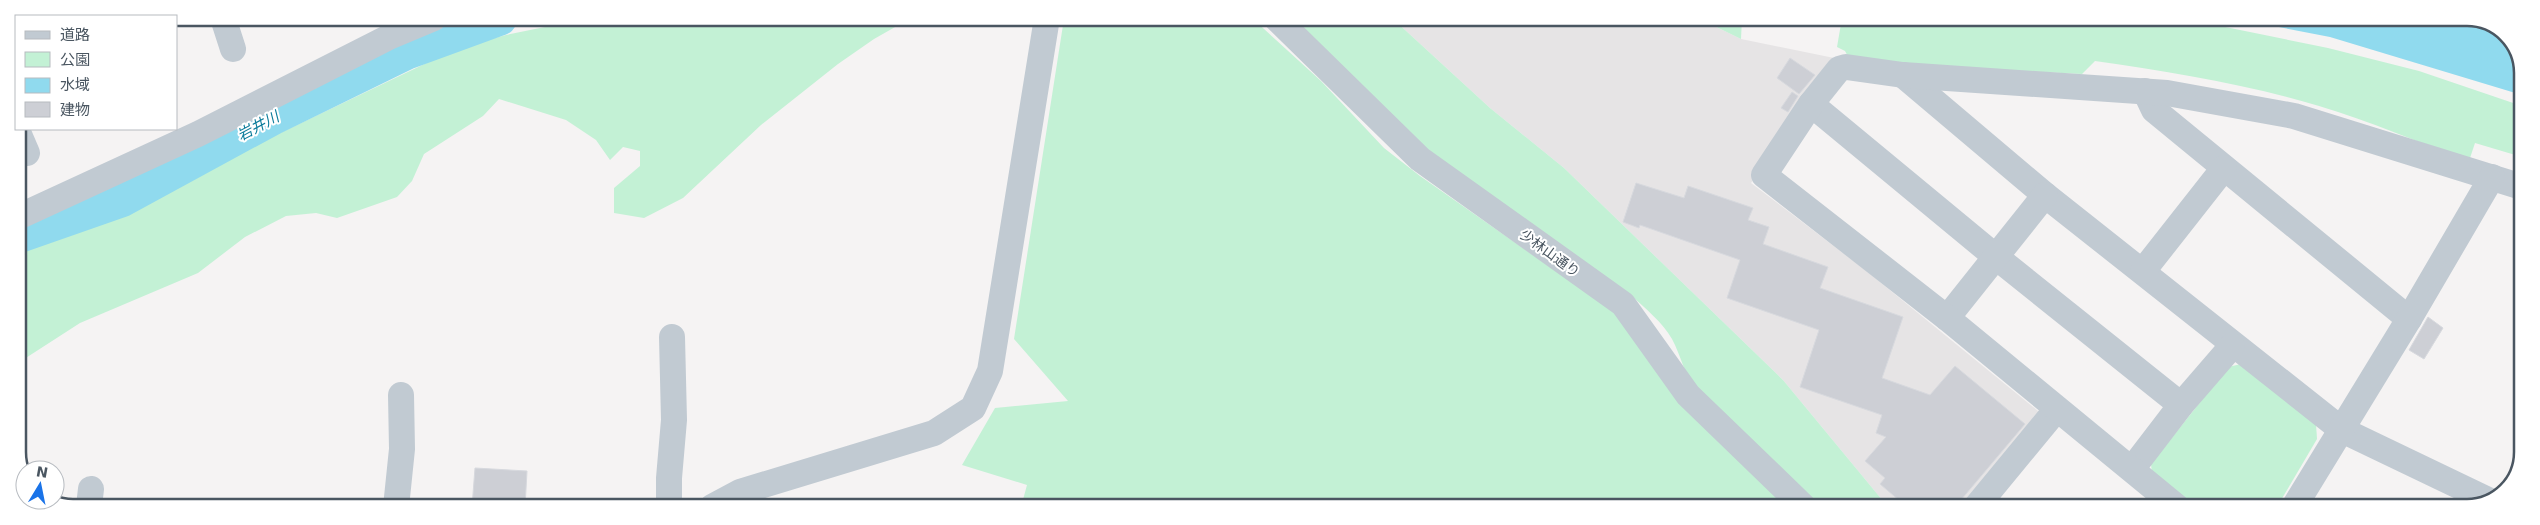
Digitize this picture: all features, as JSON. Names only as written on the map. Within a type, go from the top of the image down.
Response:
[{"type":"street","points":[[226,26],[233,49]]},
{"type":"street","points":[[727,499],[740,492],[934,433],[973,408],[990,371],[1045,26]]},
{"type":"street","name":"少林山通り","points":[[1284,26],[1420,159],[1623,304],[1688,395],[1796,499]]},
{"type":"street","points":[[26,213],[198,134],[389,27]]},
{"type":"street","points":[[2164,499],[2132,469],[2056,410],[1947,318],[1764,175],[1811,104],[1840,69],[1846,67],[1903,75],[2167,93],[2294,116],[2514,184]]},
{"type":"street","points":[[1903,75],[2045,195],[2143,271],[2232,346],[2342,430],[2481,496]]},
{"type":"street","points":[[2145,91],[2154,110],[2410,319]]},
{"type":"street","points":[[1811,104],[1996,257],[2181,405]]},
{"type":"street","points":[[2143,271],[2224,168]]},
{"type":"street","points":[[2299,499],[2410,319],[2492,177]]},
{"type":"street","points":[[1947,318],[2045,195]]},
{"type":"street","points":[[669,499],[674,420],[672,336]]},
{"type":"street","points":[[2132,469],[2181,405],[2232,346]]},
{"type":"street","points":[[397,499],[402,449],[401,394]]},
{"type":"street","points":[[1983,499],[2056,410]]},
{"type":"shaded area","points":[[1401,26],[1714,26],[1741,39],[1839,59],[1751,183],[1864,269],[2043,415],[1974,499],[1881,499],[1783,380],[1564,168],[1490,108]]},
{"type":"green space","points":[[550,26],[897,26],[838,64],[761,125],[683,198],[644,218],[614,213],[614,188],[640,166],[640,151],[623,147],[610,160],[596,140],[566,120],[499,99],[483,116],[424,154],[412,181],[397,197],[337,218],[316,213],[286,216],[245,237],[198,273],[80,323],[26,358],[26,247],[123,208],[458,48]]},
{"type":"green space","points":[[1063,26],[1261,26],[1321,81],[1384,148],[1420,176],[1613,311],[1783,499],[1023,499],[1027,485],[962,465],[995,408],[1068,401],[1014,339]]},
{"type":"green space","points":[[1296,26],[1401,26],[1490,108],[1564,168],[1783,380],[1881,499],[1809,499],[1695,389],[1668,333],[1632,296],[1423,150]]},
{"type":"green space","points":[[1714,26],[1742,26],[1741,39]]},
{"type":"green space","points":[[1841,26],[2220,26],[2328,48],[2419,71],[2514,103],[2514,155],[2475,143],[2469,161],[2357,118],[2292,98],[2208,79],[2152,70],[2095,61],[2082,74],[1851,62],[1845,51],[1837,47]]},
{"type":"green space","points":[[2241,364],[2316,424],[2317,439],[2282,499],[2182,499],[2152,474],[2151,464],[2228,367]]},
{"type":"water","points":[[2273,26],[2476,27],[2498,38],[2506,47],[2513,64],[2514,93],[2330,37]]},
{"type":"building","points":[[1790,58],[1815,75],[1799,94],[1777,78]]},
{"type":"building","points":[[1792,92],[1798,96],[1788,112],[1781,108]]},
{"type":"building","points":[[1636,183],[1684,198],[1688,186],[1753,208],[1748,220],[1769,227],[1763,244],[1828,267],[1820,288],[1903,317],[1882,378],[1930,395],[1955,366],[2025,424],[1962,499],[1898,499],[1880,484],[1885,478],[1865,461],[1886,437],[1876,433],[1882,415],[1800,387],[1819,330],[1727,298],[1740,260],[1640,225],[1639,228],[1623,222]]},
{"type":"building","points":[[2428,317],[2443,328],[2424,359],[2409,350]]},
{"type":"building","points":[[475,468],[527,471],[525,499],[473,499]]},
{"type":"waterway","name":"岩井川","points":[[26,233],[121,200],[272,118],[407,52],[478,26]]}]
